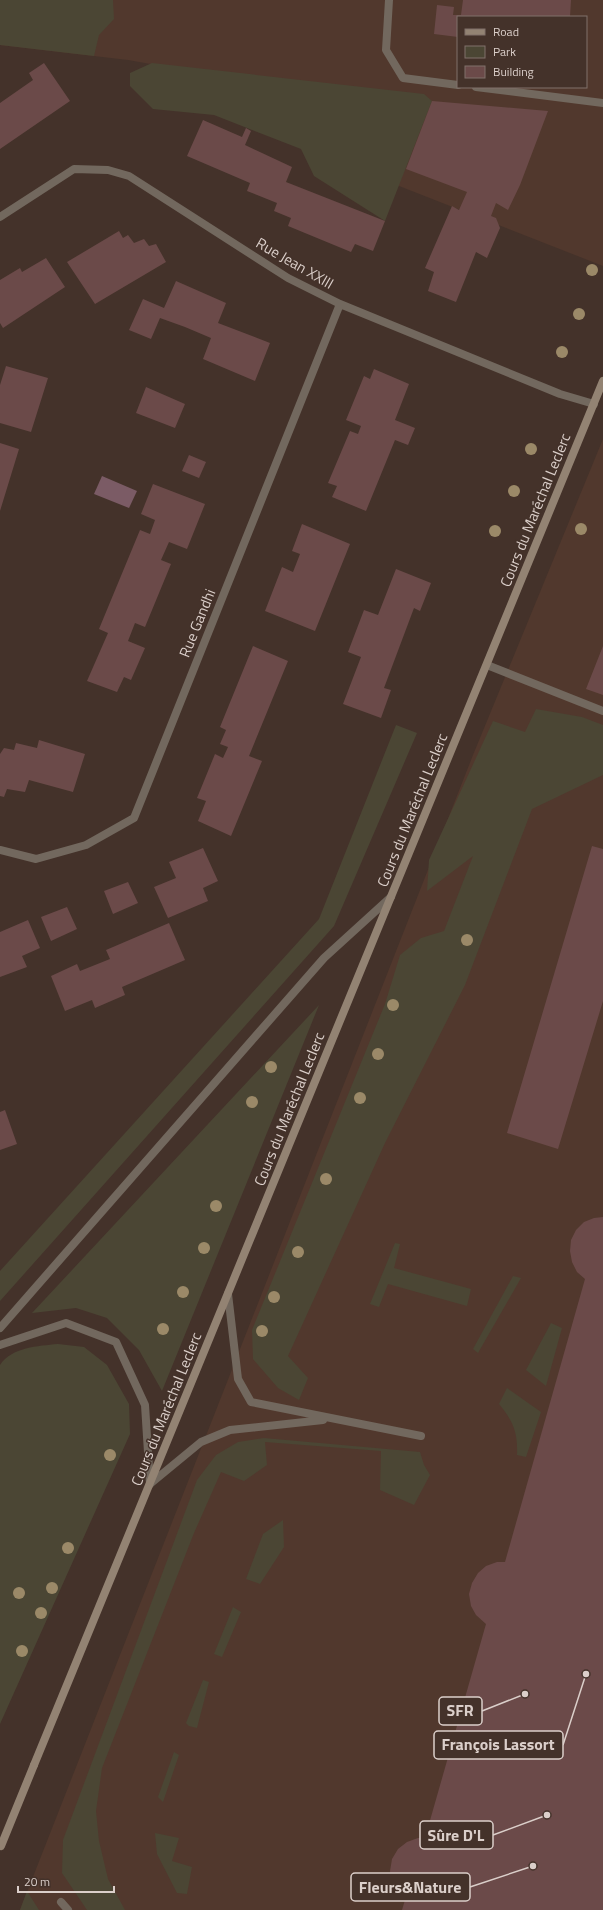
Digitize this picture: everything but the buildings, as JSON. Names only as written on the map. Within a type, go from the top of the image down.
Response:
[{"type":"main road","name":"Cours du Maréchal Leclerc","points":[[0,1846],[392,897],[603,381]]},
{"type":"street","points":[[389,0],[386,50],[403,78],[457,85]]},
{"type":"street","points":[[484,88],[603,103]]},
{"type":"street","name":"Rue Jean XXIII","points":[[0,217],[74,169],[108,170],[129,176],[288,278],[340,304],[560,394],[594,404]]},
{"type":"street","name":"Rue Gandhi","points":[[0,850],[36,859],[86,845],[134,818],[340,304]]},
{"type":"street","points":[[487,665],[603,711]]},
{"type":"street","points":[[0,1328],[324,958],[392,897]]},
{"type":"street","points":[[228,1294],[238,1379],[251,1402],[421,1436]]},
{"type":"street","points":[[0,1345],[66,1323],[116,1342],[146,1406],[150,1484]]},
{"type":"street","points":[[150,1484],[201,1442],[230,1430],[332,1419]]},
{"type":"street","points":[[61,1902],[68,1910]]},
{"type":"shaded area","points":[[0,0],[603,0],[603,266],[394,184],[415,111],[128,60],[0,45]]},
{"type":"shaded area","points":[[603,439],[603,1910],[20,1910],[473,755]]},
{"type":"shaded area","points":[[102,476],[137,491],[129,508],[94,494]]},
{"type":"green space","points":[[0,0],[113,0],[114,19],[99,35],[94,56],[0,45]]},
{"type":"green space","points":[[152,63],[424,94],[432,101],[385,221],[314,176],[301,149],[214,115],[153,109],[130,86],[130,73]]},
{"type":"green space","points":[[536,709],[582,717],[603,725],[603,775],[532,809],[465,985],[385,1143],[288,1356],[308,1378],[299,1400],[278,1388],[253,1359],[252,1330],[385,1004],[400,955],[421,938],[444,931],[473,856],[427,891],[429,860],[493,721],[525,732]]},
{"type":"green space","points":[[396,725],[417,733],[334,926],[0,1301],[0,1271],[319,919]]},
{"type":"green space","points":[[319,1005],[162,1391],[139,1350],[107,1318],[76,1308],[32,1313]]},
{"type":"green space","points":[[395,1243],[400,1244],[394,1268],[471,1289],[467,1306],[388,1284],[379,1307],[370,1304]]},
{"type":"green space","points":[[513,1276],[521,1278],[478,1353],[473,1349]]},
{"type":"green space","points":[[551,1323],[562,1328],[546,1386],[526,1370]]},
{"type":"green space","points":[[58,1344],[84,1347],[107,1365],[129,1404],[130,1434],[0,1724],[0,1365],[11,1354],[26,1348]]},
{"type":"green space","points":[[507,1388],[541,1412],[526,1457],[517,1455],[517,1440],[514,1427],[499,1404]]},
{"type":"green space","points":[[264,1438],[420,1452],[424,1465],[430,1475],[414,1505],[380,1490],[381,1451],[265,1442],[267,1465],[244,1481],[221,1472],[194,1533],[102,1768],[96,1811],[99,1841],[108,1879],[125,1910],[87,1910],[62,1873],[63,1840],[197,1480],[216,1455],[238,1442]]},
{"type":"green space","points":[[283,1520],[284,1547],[260,1584],[246,1579],[263,1534]]},
{"type":"green space","points":[[233,1607],[241,1612],[222,1657],[214,1654]]},
{"type":"green space","points":[[203,1680],[209,1682],[197,1728],[189,1726],[186,1723]]},
{"type":"green space","points":[[174,1752],[179,1755],[163,1802],[158,1797]]},
{"type":"green space","points":[[155,1833],[179,1838],[172,1861],[192,1867],[187,1894],[177,1893],[157,1854]]},
{"type":"green space","points":[[27,1891],[39,1910],[20,1910]]},
{"type":"place","name":"François Lassort","points":[[586,1674]]},
{"type":"place","name":"SFR","points":[[525,1694]]},
{"type":"place","name":"Sûre D'L","points":[[547,1815]]},
{"type":"place","name":"Fleurs&Nature","points":[[533,1866]]}]
